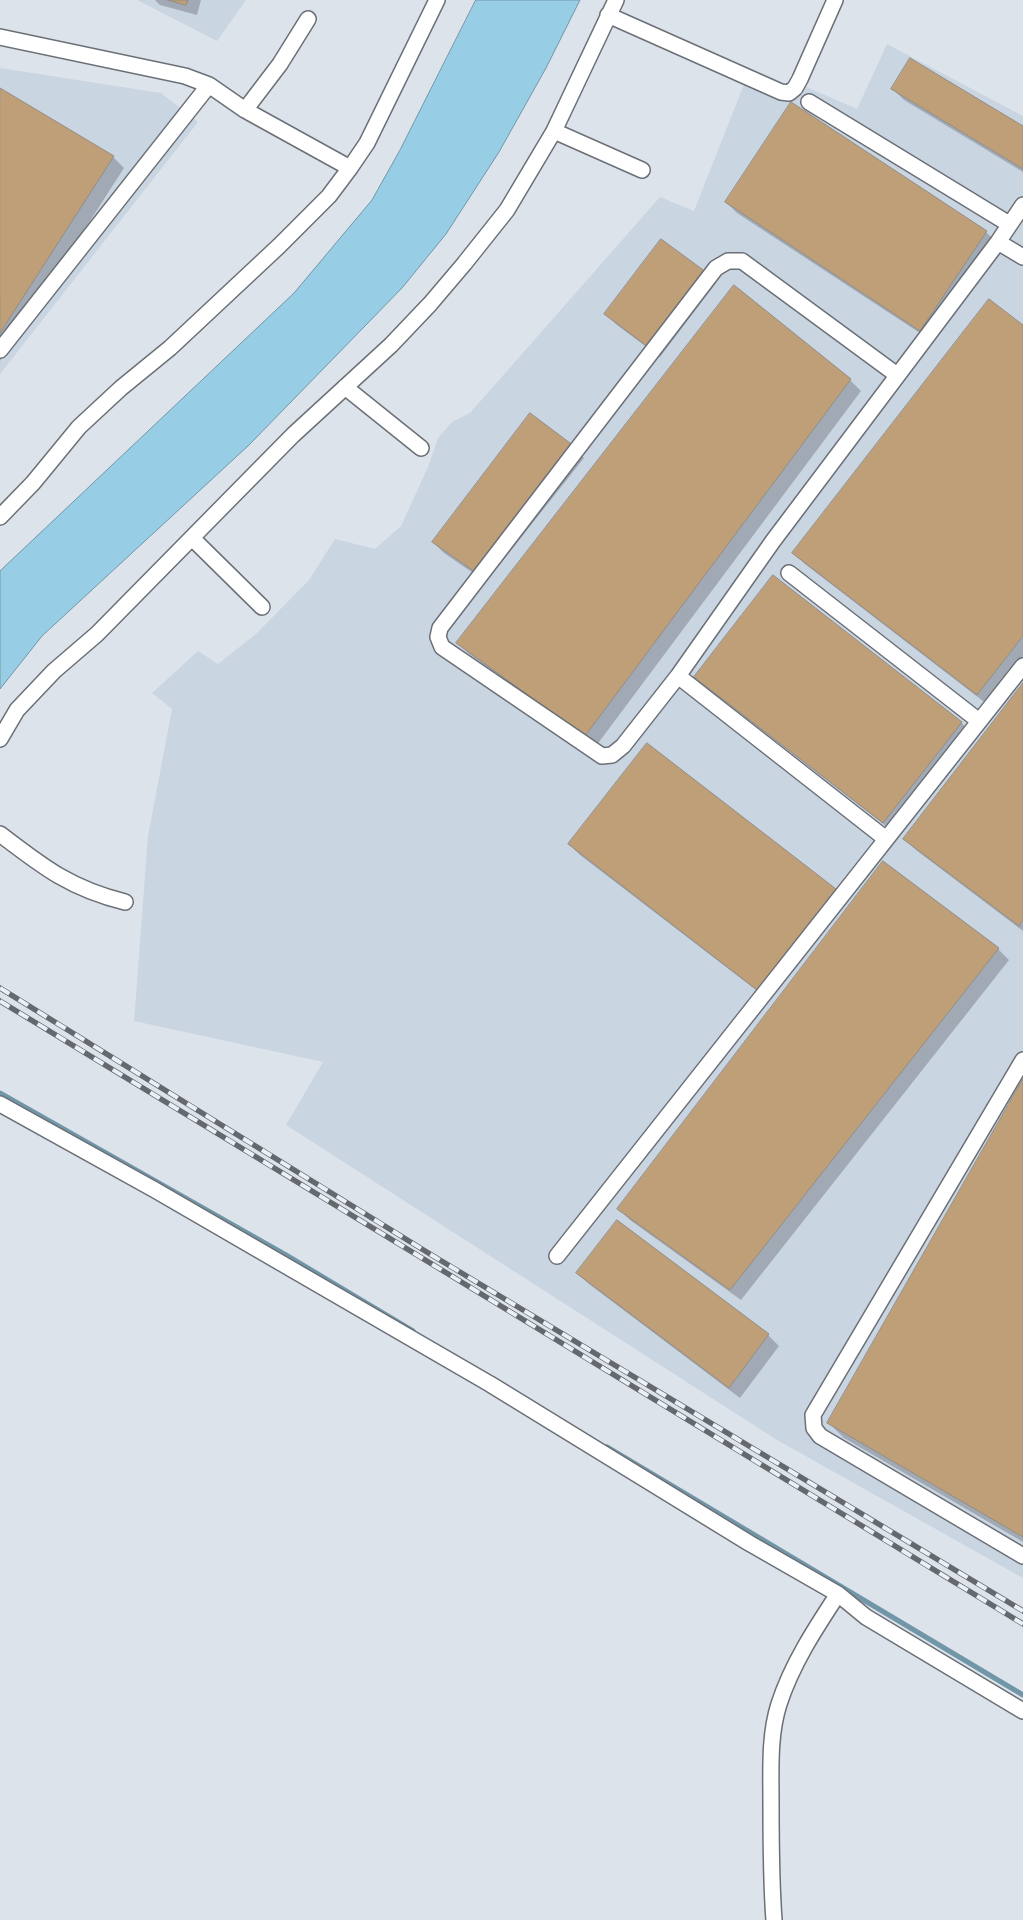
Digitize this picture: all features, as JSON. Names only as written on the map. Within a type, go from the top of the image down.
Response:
[{"type":"street","points":[[0,517],[33,483],[79,427],[170,348],[279,246],[329,196],[367,143],[437,0]]},
{"type":"street","points":[[0,739],[17,710],[54,671],[97,634],[293,435],[391,344],[430,304],[507,210],[554,131],[616,0]]},
{"type":"street","points":[[608,15],[781,92],[789,93],[795,88],[800,79],[832,1]]},
{"type":"street","points":[[246,110],[280,64],[308,19]]},
{"type":"street","points":[[0,37],[185,76],[208,85],[246,110],[350,168]]},
{"type":"street","points":[[0,42],[24,42]]},
{"type":"street","points":[[0,350],[208,85]]},
{"type":"street","points":[[809,102],[1009,224]]},
{"type":"street","points":[[554,131],[642,170]]},
{"type":"street","points":[[897,375],[742,261],[728,261],[716,268],[440,628],[438,637],[442,647],[602,756],[612,755],[623,746],[678,676],[773,541],[998,242],[1023,205]]},
{"type":"street","points":[[998,242],[1023,256]]},
{"type":"street","points":[[345,387],[422,448]]},
{"type":"street","points":[[192,538],[262,607]]},
{"type":"street","points":[[789,573],[979,721]]},
{"type":"street","points":[[557,1256],[1023,666]]},
{"type":"street","points":[[678,676],[886,839]]},
{"type":"street","points":[[0,834],[46,870],[62,879],[100,896],[125,902]]},
{"type":"street","points":[[1023,1060],[813,1415],[814,1428],[820,1436],[1023,1556]]},
{"type":"street","points":[[0,1104],[155,1190],[490,1384],[748,1542],[838,1594],[866,1617],[1023,1711]]},
{"type":"street","points":[[774,1920],[770,1771],[774,1729],[779,1705],[795,1664],[838,1594]]},
{"type":"shaded area","points":[[137,0],[246,0],[217,41]]},
{"type":"shaded area","points":[[887,44],[1023,116],[1023,1578],[777,1440],[286,1125],[323,1062],[134,1021],[148,836],[172,709],[152,693],[198,651],[218,664],[257,633],[309,580],[335,539],[375,549],[401,526],[428,467],[438,438],[452,422],[470,413],[660,197],[694,211],[746,79],[797,98],[802,85],[857,109]]},
{"type":"shaded area","points":[[0,68],[161,93],[198,122],[0,374]]},
{"type":"water","points":[[476,0],[580,0],[546,68],[499,152],[446,234],[402,288],[249,445],[42,636],[0,689],[0,571],[294,293],[372,200],[400,150]]},
{"type":"building","points":[[168,0],[188,0],[186,5]]},
{"type":"building","points":[[910,58],[1023,126],[1023,169],[891,89]]},
{"type":"building","points":[[0,88],[114,156],[0,333]]},
{"type":"building","points":[[791,102],[987,231],[920,331],[725,202]]},
{"type":"building","points":[[661,239],[706,272],[648,347],[604,314]]},
{"type":"building","points":[[734,285],[851,379],[585,736],[456,643]]},
{"type":"building","points":[[989,299],[1023,325],[1023,636],[977,695],[792,553]]},
{"type":"building","points":[[530,413],[574,446],[475,572],[432,542]]},
{"type":"building","points":[[773,575],[962,722],[883,823],[694,677]]},
{"type":"building","points":[[1023,683],[1023,920],[1019,926],[903,839]]},
{"type":"building","points":[[647,743],[836,889],[757,990],[568,844]]},
{"type":"building","points":[[883,861],[999,948],[730,1290],[617,1209]]},
{"type":"building","points":[[1023,1079],[1023,1537],[827,1423]]},
{"type":"building","points":[[617,1220],[769,1334],[729,1388],[576,1273]]},
{"type":"waterway","points":[[0,1093],[286,1255],[413,1331]]},
{"type":"waterway","points":[[607,1447],[1023,1695]]},
{"type":"railway","points":[[0,988],[430,1254],[1023,1611]]},
{"type":"railway","points":[[0,1001],[1023,1624]]}]
